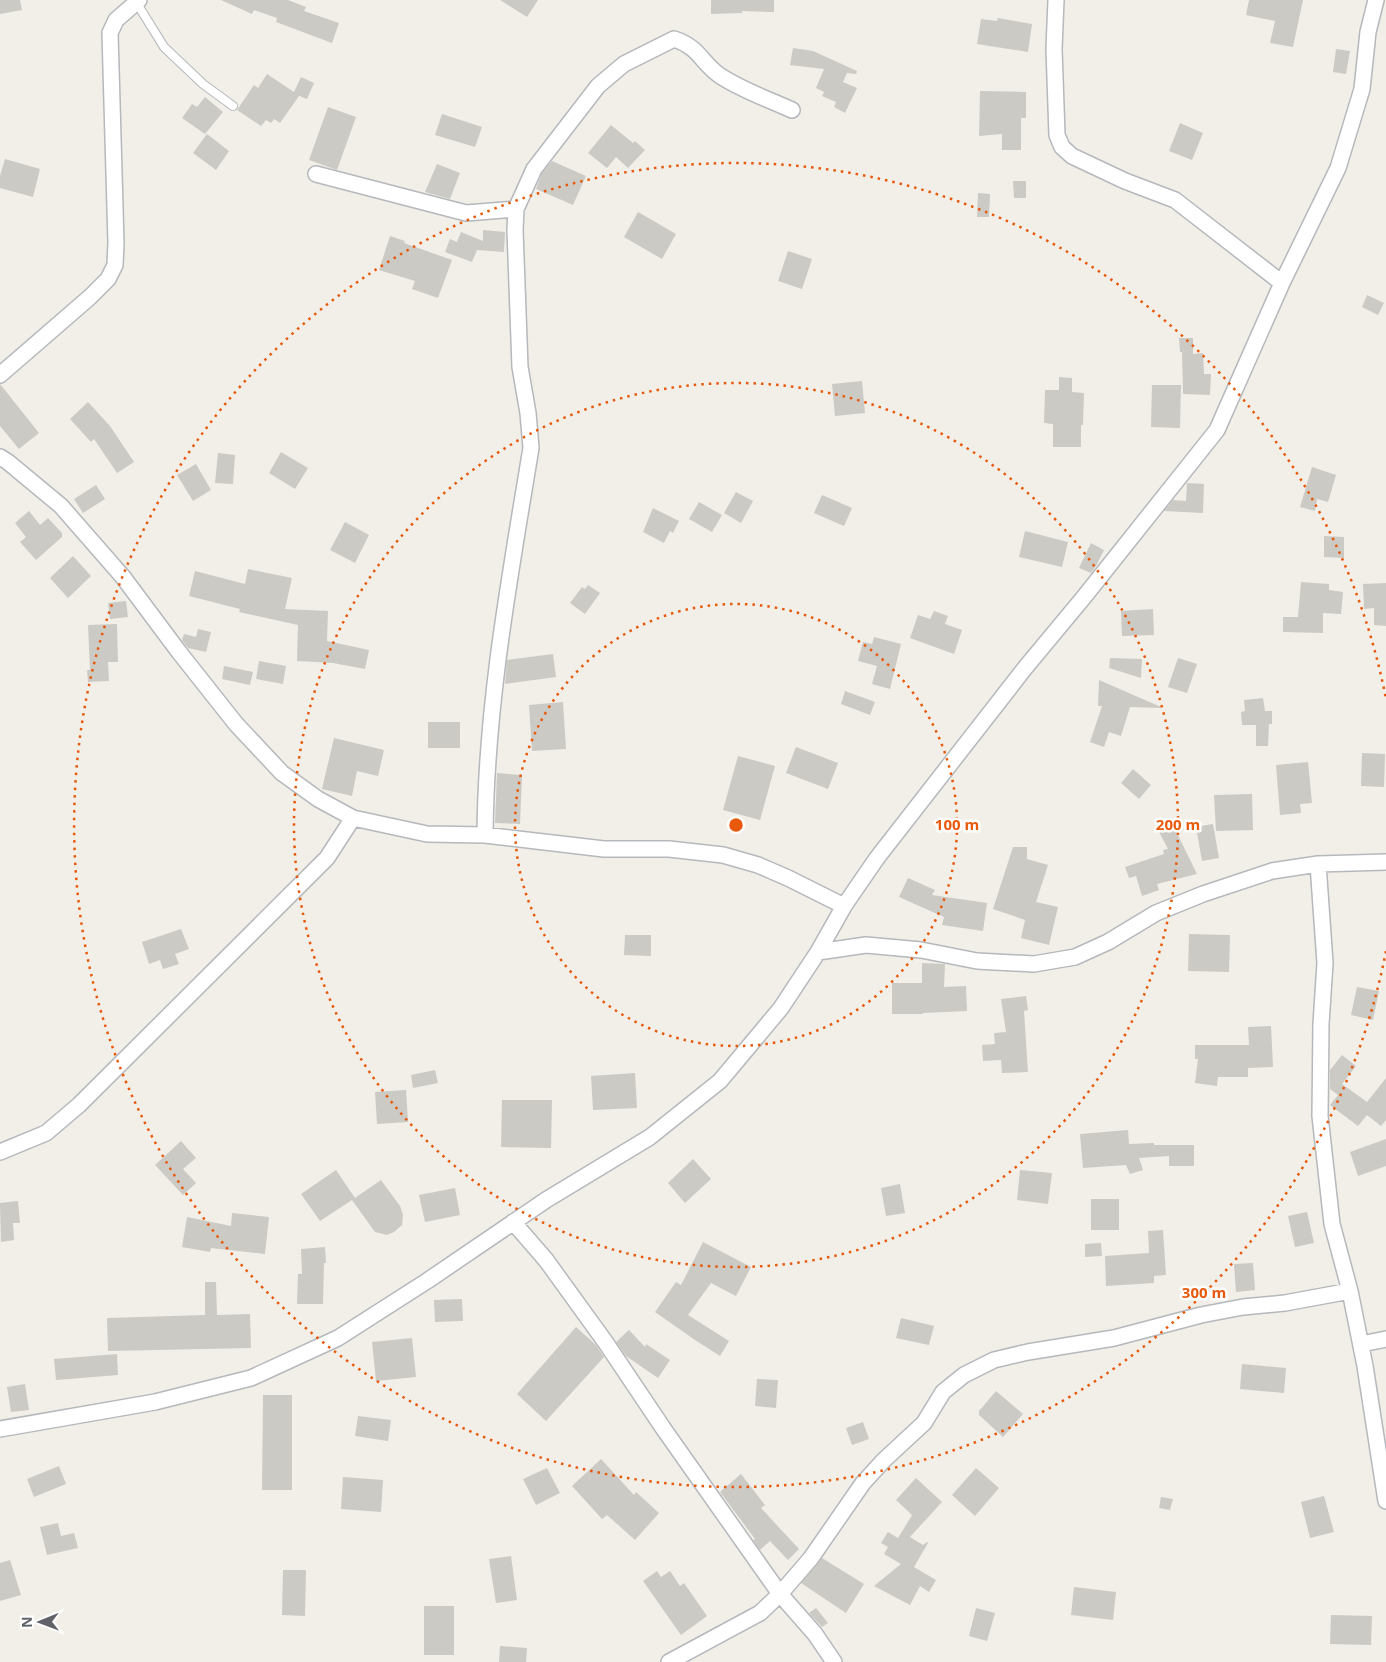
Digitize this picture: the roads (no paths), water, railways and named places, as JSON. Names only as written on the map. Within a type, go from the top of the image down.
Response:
[{"type":"street","points":[[1056,0],[1054,49],[1057,135],[1062,147],[1072,156],[1093,167],[1175,200],[1282,282]]},
{"type":"street","points":[[0,1429],[154,1402],[251,1378],[338,1338],[546,1200],[650,1137],[720,1081],[782,1008],[818,952],[844,906],[888,843],[1025,668],[1217,430],[1282,282],[1338,168],[1362,89],[1368,32],[1376,0]]},
{"type":"street","points":[[0,375],[90,298],[108,279],[115,264],[110,33],[116,20],[137,1]]},
{"type":"street","points":[[485,835],[486,785],[493,689],[531,448],[528,413],[520,367],[515,230],[516,209],[534,169],[598,86],[624,64],[674,39],[686,43],[698,52],[717,73],[732,83],[792,110]]},
{"type":"street","points":[[316,174],[466,213],[516,209]]},
{"type":"street","points":[[0,457],[61,506],[122,577],[236,724],[282,773],[318,799],[353,818],[428,834],[485,835],[604,849],[669,849],[723,855],[758,865],[844,906]]},
{"type":"street","points":[[0,1152],[46,1134],[79,1105],[327,858],[353,818]]},
{"type":"street","points":[[818,952],[866,945],[921,950],[977,961],[1034,964],[1075,957],[1108,942],[1156,913],[1204,894],[1272,871],[1318,864],[1386,862]]},
{"type":"street","points":[[1318,864],[1325,964],[1320,1024],[1320,1116],[1332,1224],[1350,1291],[1386,1501]]},
{"type":"street","points":[[513,1222],[546,1260],[606,1342],[663,1428],[780,1594],[815,1634],[834,1662]]},
{"type":"street","points":[[669,1662],[760,1613],[780,1594],[811,1558],[863,1483],[884,1460],[924,1423],[943,1392],[964,1375],[994,1360],[1028,1352],[1114,1338],[1201,1315],[1243,1307],[1285,1303],[1350,1291]]},
{"type":"street","points":[[1360,1344],[1386,1339]]},
{"type":"lane","points":[[137,1],[164,47],[203,84],[233,106]]}]
